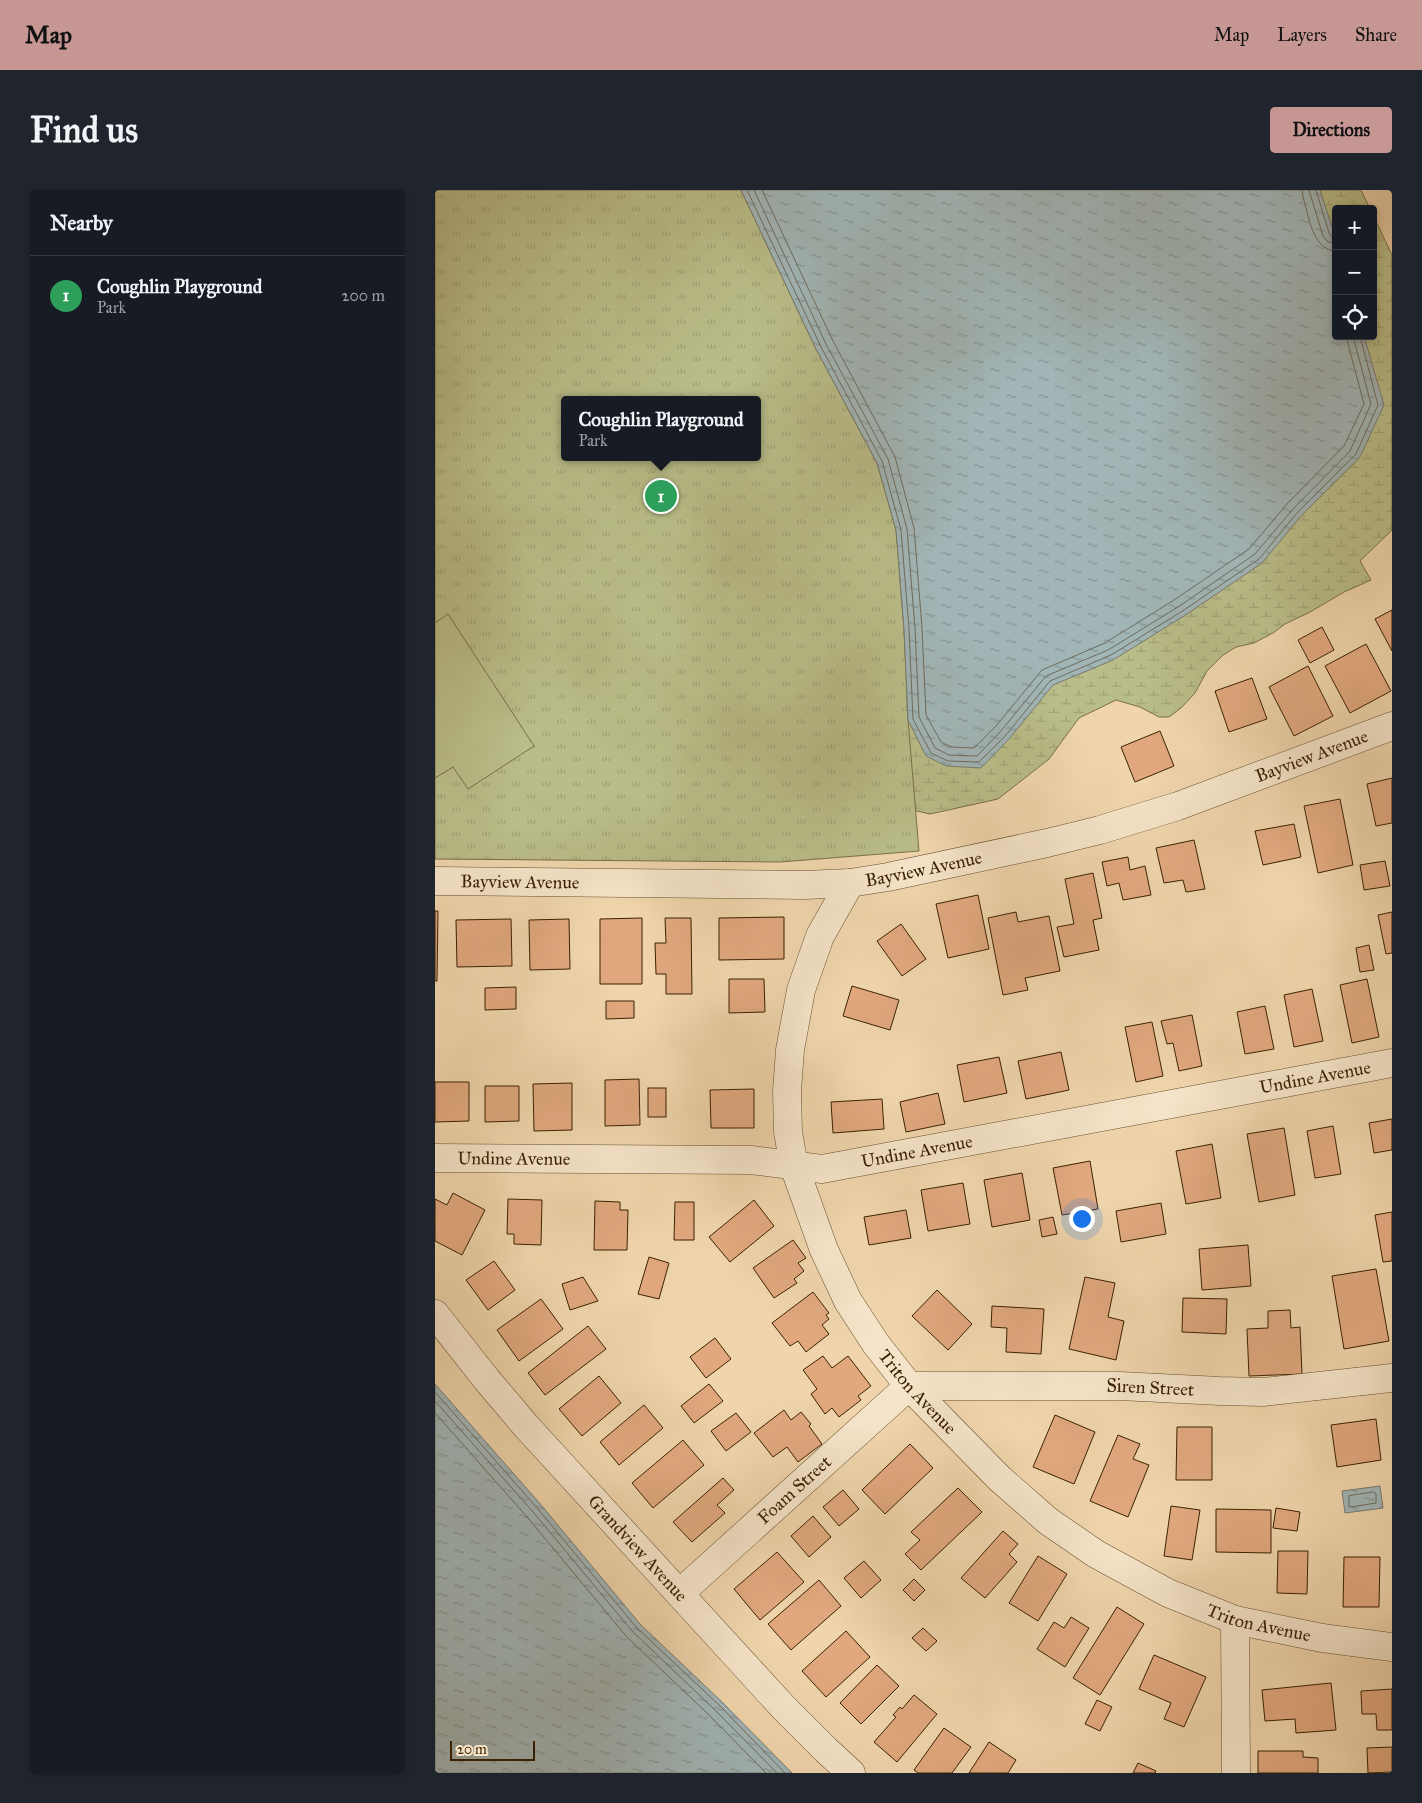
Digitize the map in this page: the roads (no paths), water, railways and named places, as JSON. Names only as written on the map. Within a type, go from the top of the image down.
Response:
[{"type":"street","name":"Bayview Avenue","points":[[435,881],[805,885],[850,883],[888,877],[1100,830],[1178,806],[1392,726]]},
{"type":"street","name":"Triton Avenue","points":[[850,883],[820,936],[796,1009],[787,1091],[788,1132],[795,1166],[817,1233],[841,1288],[866,1329],[909,1386],[999,1478],[1065,1534],[1096,1554],[1150,1584],[1235,1620],[1323,1638],[1392,1647]]},
{"type":"street","name":"Undine Avenue","points":[[435,1158],[751,1160],[822,1169],[1392,1063]]},
{"type":"street","name":"Grandview Avenue","points":[[435,1314],[526,1426],[807,1732],[851,1773]]},
{"type":"street","name":"Siren Street","points":[[909,1386],[1120,1386],[1263,1392],[1392,1378]]},
{"type":"street","name":"Foam Street","points":[[680,1593],[909,1386]]},
{"type":"street","points":[[1235,1620],[1235,1773]]},
{"type":"water","points":[[741,190],[1320,190],[1332,227],[1332,340],[1365,340],[1384,405],[1360,457],[1301,516],[1262,563],[1184,616],[1113,660],[1053,685],[1010,738],[981,768],[946,766],[926,756],[908,720],[904,629],[896,530],[877,463],[816,349]]},
{"type":"water","points":[[435,1384],[542,1506],[640,1624],[722,1702],[792,1773],[435,1773]]},
{"type":"water","points":[[1380,1486],[1383,1508],[1345,1513],[1342,1491]]},
{"type":"place","name":"Coughlin Playground","points":[[661,496]]}]
